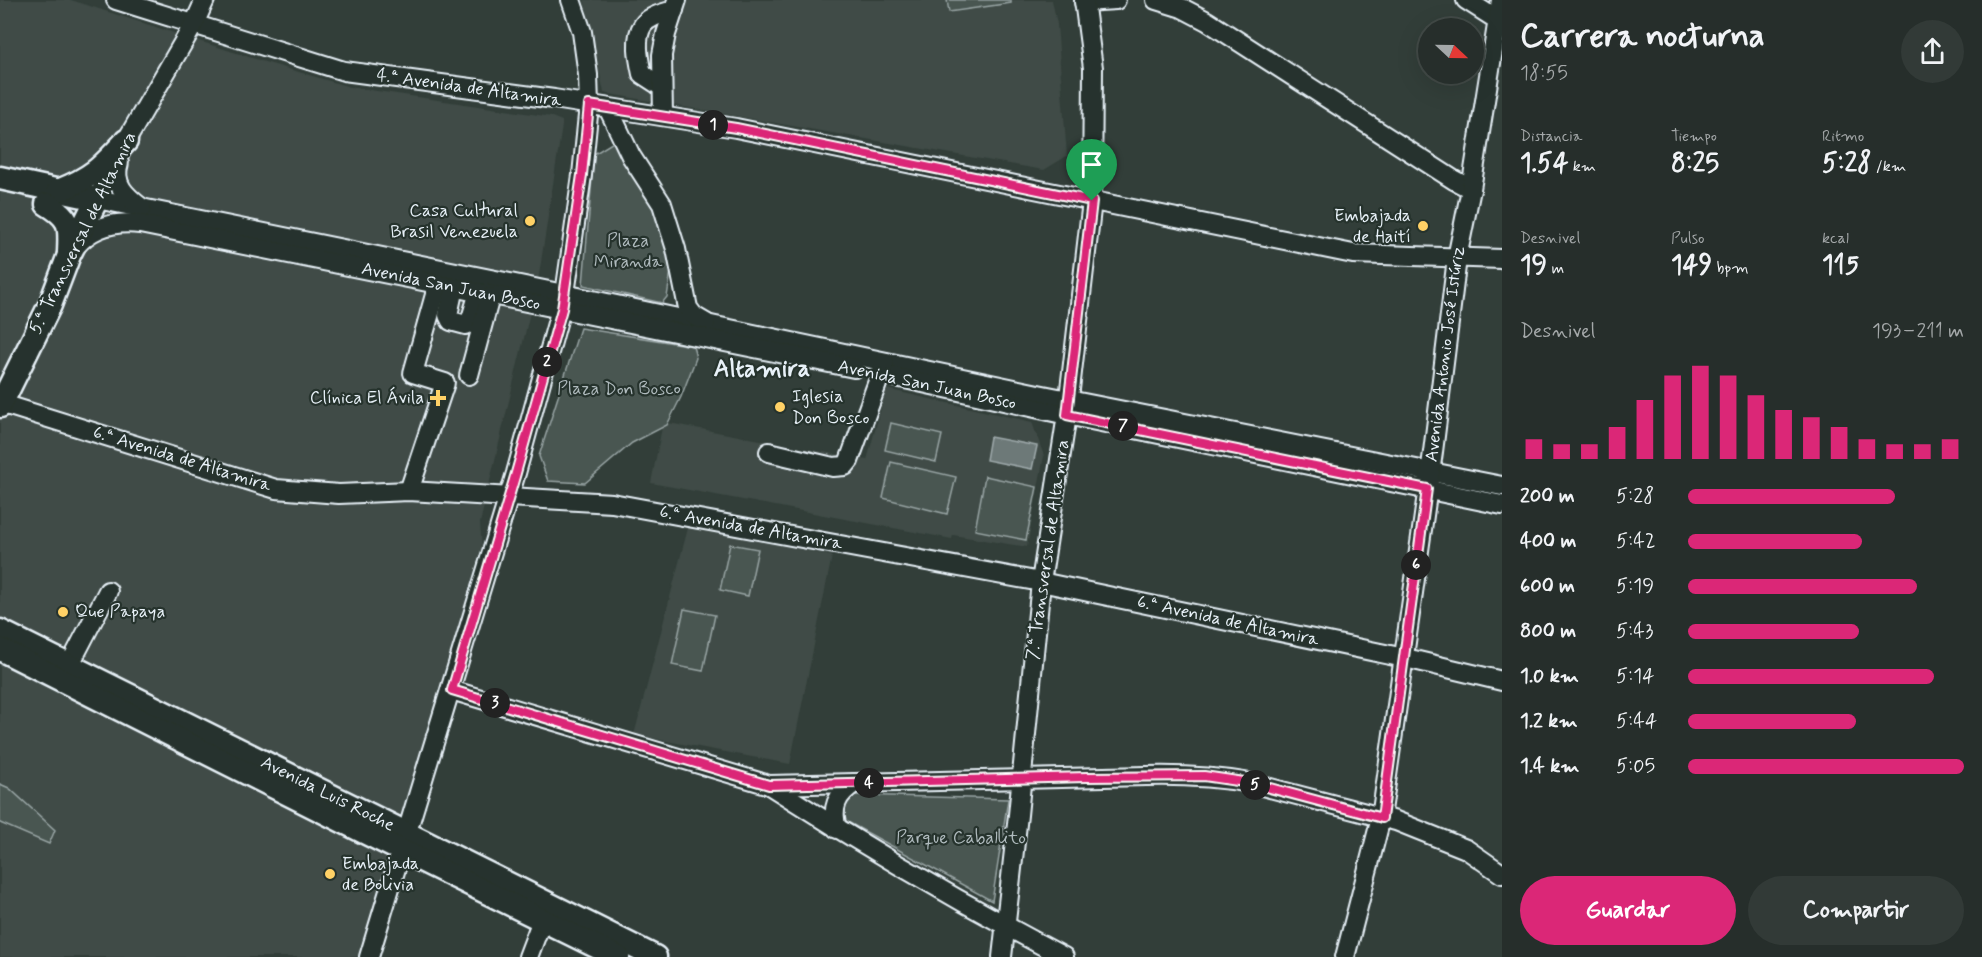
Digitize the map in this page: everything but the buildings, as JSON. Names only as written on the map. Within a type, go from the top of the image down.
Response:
[{"type":"main road","points":[[69,255],[69,222],[53,197],[93,175],[126,141]]},
{"type":"main road","name":"Avenida San Juan Bosco","points":[[0,178],[53,197]]},
{"type":"main road","name":"Avenida San Juan Bosco","points":[[0,194],[53,197],[101,206]]},
{"type":"main road","name":"5.ª Transversal de Altamira","points":[[0,404],[50,305],[69,255],[101,206]]},
{"type":"main road","name":"Avenida Luis Roche","points":[[0,631],[404,842],[542,920],[608,954]]},
{"type":"main road","name":"Avenida Luis Roche","points":[[0,649],[87,694],[655,957]]},
{"type":"street","name":"4.ª Avenida de Altamira","points":[[116,0],[344,71],[736,128],[1353,254],[1502,259]]},
{"type":"street","name":"5.ª Transversal de Altamira","points":[[101,206],[126,141],[194,24],[205,0]]},
{"type":"street","points":[[369,957],[452,690],[564,302],[582,175],[589,105],[588,75],[582,32],[571,0]]},
{"type":"street","points":[[1084,1],[1116,0]]},
{"type":"street","points":[[1156,0],[1182,8],[1207,21],[1471,189]]},
{"type":"street","points":[[1466,0],[1500,22]]},
{"type":"street","name":"Avenida Antonio José Istúriz","points":[[1345,957],[1382,818],[1457,258],[1500,22],[1501,0]]},
{"type":"street","name":"7.ª Transversal de Altamira","points":[[1002,957],[1007,927],[1041,582],[1068,408],[1092,201],[1093,68],[1084,1]]},
{"type":"street","points":[[662,87],[642,74],[639,39],[643,25],[652,17],[676,5]]},
{"type":"street","points":[[663,116],[662,55],[666,34],[676,5]]},
{"type":"street","points":[[608,108],[631,156],[662,204],[676,249],[688,308],[694,316],[710,326]]},
{"type":"street","name":"Avenida San Juan Bosco","points":[[126,141],[116,171],[117,179],[119,186],[129,198],[144,208]]},
{"type":"street","name":"Avenida San Juan Bosco","points":[[101,206],[144,208],[564,302],[1068,408],[1428,480],[1502,486]]},
{"type":"street","name":"Avenida San Juan Bosco","points":[[69,255],[80,242],[97,230],[114,223],[124,222],[485,294],[564,302],[710,326],[883,368]]},
{"type":"street","points":[[446,285],[448,315],[451,321],[465,326],[470,322],[485,294]]},
{"type":"street","points":[[409,491],[445,382],[413,374],[446,285]]},
{"type":"street","points":[[469,375],[485,294]]},
{"type":"street","points":[[769,452],[833,467],[845,466],[849,461],[883,368]]},
{"type":"street","name":"6.ª Avenida de Altamira","points":[[0,404],[276,489],[339,494],[409,491],[612,502],[1041,582],[1502,681]]},
{"type":"street","name":"Avenida San Juan Bosco","points":[[1428,480],[1502,505]]},
{"type":"street","points":[[69,666],[108,591]]},
{"type":"street","points":[[452,690],[769,785],[837,829],[1007,927],[1064,957]]},
{"type":"street","points":[[769,785],[1204,776],[1251,783],[1396,821],[1466,849],[1502,874]]},
{"type":"street","points":[[837,829],[833,813],[835,806],[842,793],[855,783]]},
{"type":"street","points":[[528,957],[542,920]]},
{"type":"shaded area","points":[[0,0],[71,0],[350,87],[552,117],[562,121],[539,275],[480,523],[482,548],[359,957],[0,957]]},
{"type":"shaded area","points":[[584,0],[1052,0],[1057,24],[1067,156],[1044,170],[604,93]]},
{"type":"shaded area","points":[[886,389],[1032,422],[1044,456],[1027,547],[953,535],[952,539],[651,483],[663,422],[867,460]]},
{"type":"shaded area","points":[[990,437],[1037,446],[1032,469],[986,460]]},
{"type":"shaded area","points":[[689,524],[832,556],[790,764],[634,735]]},
{"type":"green space","points":[[947,0],[1011,0],[1011,3],[949,12]]},
{"type":"green space","name":"Plaza Miranda","points":[[615,141],[659,209],[673,257],[667,297],[662,303],[583,285],[594,154]]},
{"type":"green space","name":"Plaza Don Bosco","points":[[580,328],[693,346],[696,358],[667,425],[632,443],[585,483],[548,481],[539,456]]},
{"type":"green space","points":[[891,423],[942,435],[936,462],[885,450]]},
{"type":"green space","points":[[891,462],[956,477],[947,514],[883,498]]},
{"type":"green space","points":[[985,476],[1037,487],[1026,540],[975,530]]},
{"type":"green space","points":[[730,544],[758,549],[748,596],[720,590]]},
{"type":"green space","points":[[684,609],[715,615],[703,671],[672,665]]},
{"type":"green space","points":[[0,784],[9,788],[55,830],[49,844],[0,823]]},
{"type":"green space","name":"Parque Caballito","points":[[852,795],[1008,799],[992,901],[846,821],[843,807]]},
{"type":"place","name":"Casa Cultural Brasil Venezuela","points":[[530,221]]},
{"type":"place","name":"Embajada de Haití","points":[[1423,226]]},
{"type":"place","name":"Clínica El Ávila","points":[[438,398]]},
{"type":"place","name":"Iglesia Don Bosco","points":[[780,407]]},
{"type":"place","name":"Que Papaya","points":[[63,612]]},
{"type":"place","name":"Embajada de Bolivia","points":[[330,874]]},
{"type":"district","name":"Altamira","points":[[762,369]]},
{"type":"route","points":[[589,105],[736,128],[1092,201],[1067,415],[1427,489],[1382,818],[1251,783],[1204,776],[769,785],[452,690],[562,309],[582,175],[589,105]]}]
